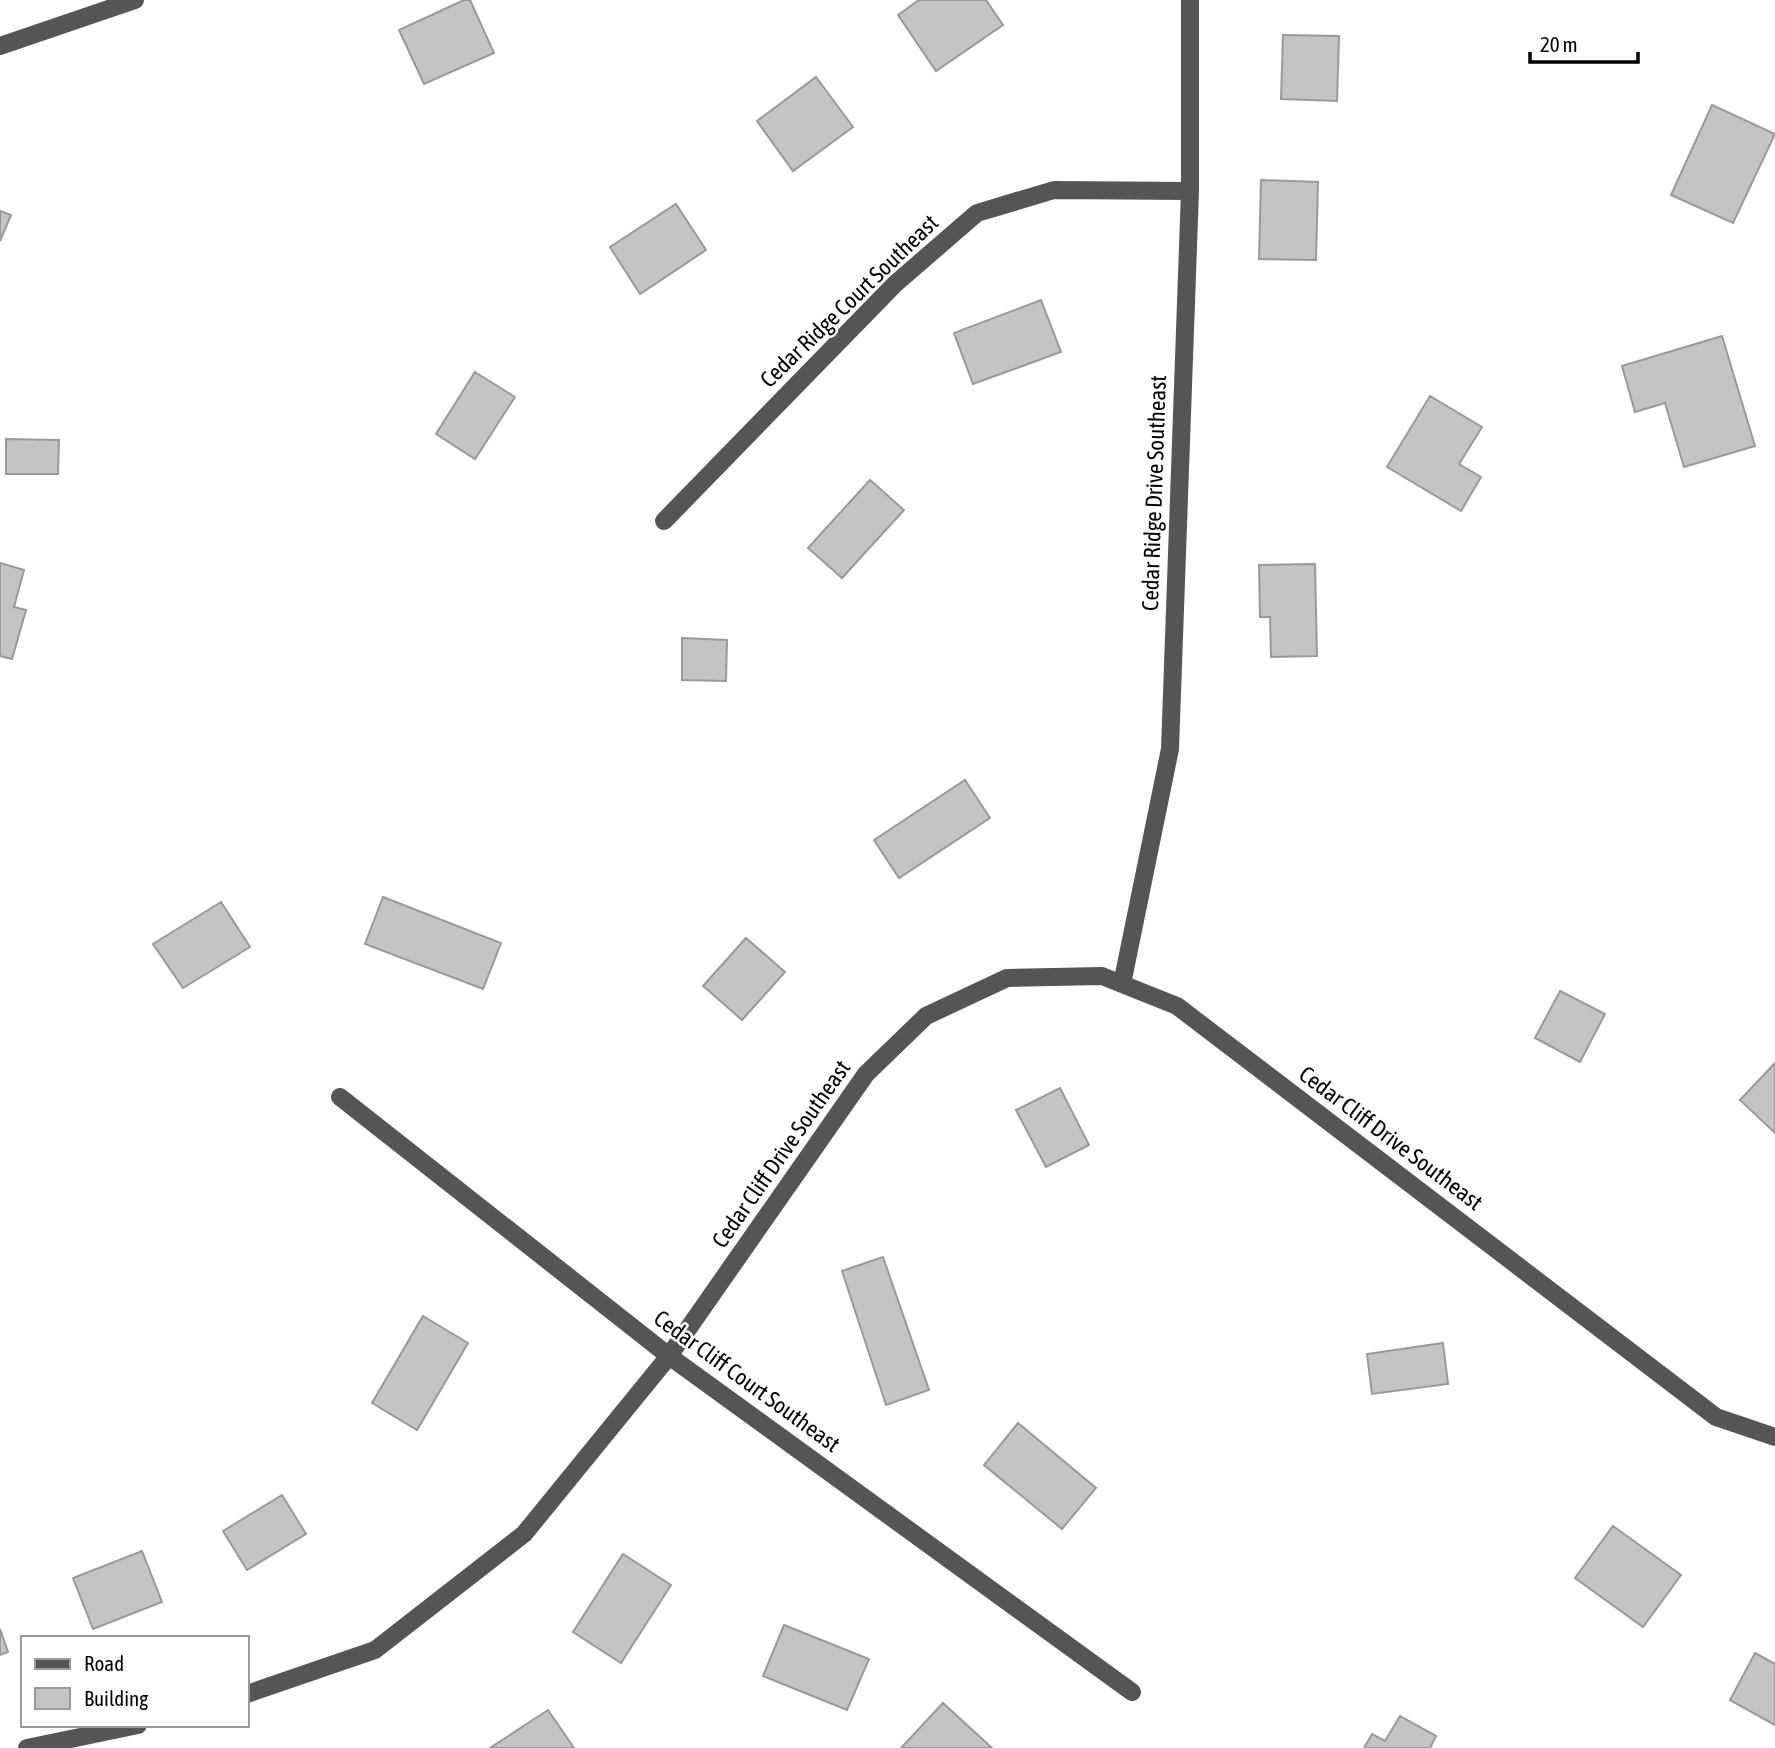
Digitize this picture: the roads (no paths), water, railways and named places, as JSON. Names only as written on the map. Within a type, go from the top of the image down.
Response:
[{"type":"street","points":[[0,46],[135,0]]},
{"type":"street","name":"Cedar Ridge Drive Southeast","points":[[1122,984],[1170,749],[1190,191],[1190,0]]},
{"type":"street","name":"Cedar Ridge Court Southeast","points":[[664,521],[895,284],[977,213],[1054,190],[1190,191]]},
{"type":"street","name":"Cedar Cliff Drive Southeast","points":[[248,1693],[374,1650],[524,1534],[669,1356],[866,1073],[926,1016],[1007,978],[1102,976],[1177,1006],[1716,1417],[1775,1437]]},
{"type":"street","name":"Cedar Cliff Court Southeast","points":[[340,1097],[669,1356],[1132,1692]]},
{"type":"street","points":[[27,1748],[128,1727]]}]
